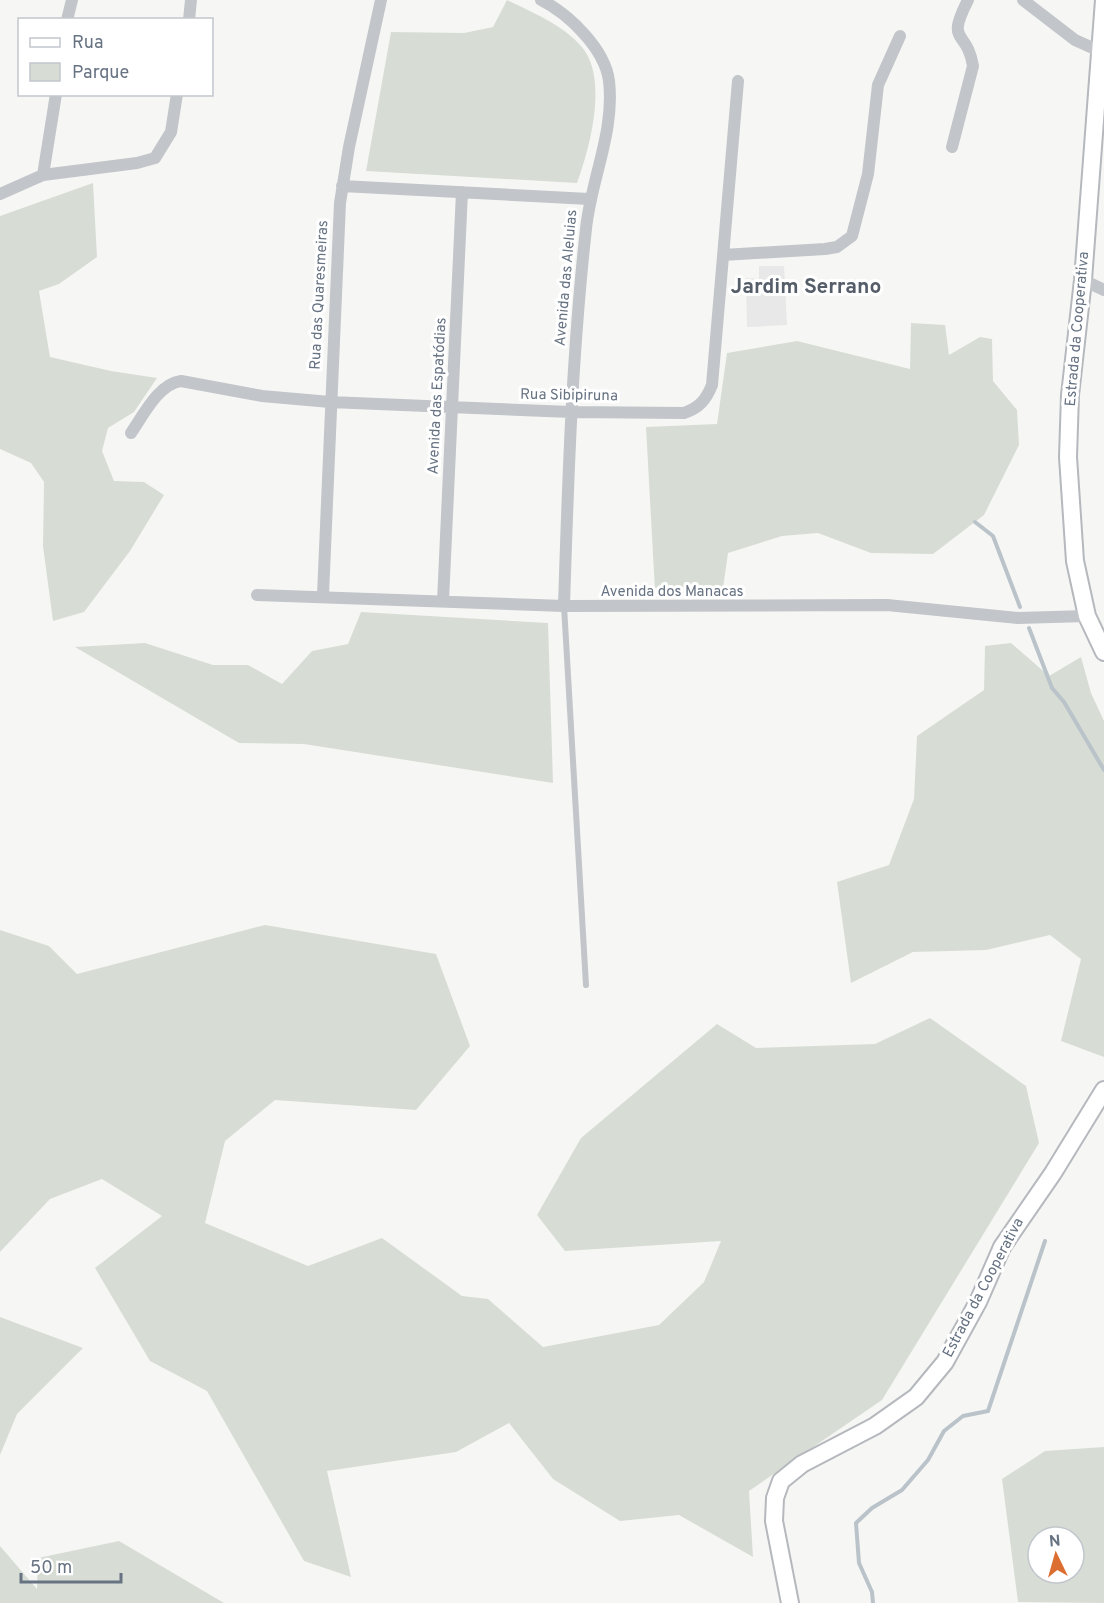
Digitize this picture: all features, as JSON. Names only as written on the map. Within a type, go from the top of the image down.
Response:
[{"type":"main road","name":"Estrada da Cooperativa","points":[[1104,0],[1103,53],[1083,280],[1070,395],[1068,457],[1076,561],[1086,616],[1104,652]]},
{"type":"main road","name":"Estrada da Cooperativa","points":[[789,1603],[774,1521],[775,1498],[781,1481],[802,1464],[874,1426],[916,1397],[945,1362],[978,1302],[1002,1247],[1053,1173],[1104,1089]]},
{"type":"street","points":[[68,18],[72,0]]},
{"type":"street","points":[[189,18],[191,0]]},
{"type":"street","name":"Rua das Quaresmeiras","points":[[323,595],[330,402],[342,186],[381,0]]},
{"type":"street","points":[[541,0],[551,5],[585,36],[600,57],[609,79],[610,112],[607,136],[589,200]]},
{"type":"street","points":[[952,147],[973,66],[971,54],[957,34],[957,23],[968,0]]},
{"type":"street","points":[[1023,0],[1075,40],[1103,53]]},
{"type":"street","points":[[723,255],[825,249],[837,247],[852,236],[868,174],[878,85],[900,36]]},
{"type":"street","name":"Rua Sibipiruna","points":[[131,433],[158,395],[175,382],[262,396],[453,408],[684,413],[700,406],[712,385],[738,81]]},
{"type":"street","points":[[43,175],[56,96]]},
{"type":"street","points":[[0,194],[43,175],[137,163],[155,158],[171,132],[177,96]]},
{"type":"street","name":"Avenida das Aleluias","points":[[342,186],[589,200],[571,412],[564,606]]},
{"type":"street","name":"Avenida das Espatódias","points":[[442,601],[462,192]]},
{"type":"street","points":[[1083,280],[1104,290]]},
{"type":"street","name":"Avenida dos Manacas","points":[[257,595],[323,595],[564,606],[887,605],[1018,618],[1086,616]]},
{"type":"lane","points":[[564,606],[586,985]]},
{"type":"shaded area","points":[[759,266],[784,266],[787,325],[747,327],[746,278],[759,279]]},
{"type":"green space","points":[[507,0],[547,20],[574,38],[589,59],[594,76],[594,113],[587,151],[577,183],[366,171],[391,32],[464,33],[493,27]]},
{"type":"green space","points":[[93,183],[97,257],[59,284],[39,291],[50,357],[111,371],[157,378],[134,412],[108,428],[102,451],[114,481],[144,482],[164,495],[130,551],[84,612],[53,621],[43,546],[44,482],[31,463],[0,449],[0,216]]},
{"type":"green space","points":[[911,323],[945,325],[949,355],[980,337],[992,339],[993,381],[1017,410],[1019,445],[984,515],[933,554],[871,553],[818,533],[782,536],[728,553],[723,588],[655,591],[646,427],[717,424],[727,353],[797,341],[910,369]]},
{"type":"green space","points":[[361,612],[548,623],[553,783],[304,744],[239,743],[75,647],[145,643],[213,665],[248,665],[282,684],[312,651],[348,644]]},
{"type":"green space","points":[[1011,643],[1049,676],[1081,657],[1091,693],[1104,721],[1104,1057],[1061,1041],[1081,959],[1050,935],[986,950],[913,952],[851,983],[837,882],[889,865],[914,799],[917,736],[984,690],[985,646]]},
{"type":"green space","points":[[265,925],[436,954],[470,1046],[416,1110],[275,1100],[225,1141],[205,1223],[308,1266],[382,1238],[462,1296],[488,1299],[543,1347],[659,1325],[704,1282],[721,1241],[565,1251],[537,1215],[581,1138],[717,1024],[756,1048],[875,1044],[930,1018],[1026,1086],[1039,1143],[882,1400],[749,1491],[753,1557],[679,1515],[620,1521],[553,1479],[509,1423],[456,1452],[327,1471],[351,1577],[304,1561],[207,1391],[150,1361],[95,1268],[162,1216],[102,1179],[50,1199],[0,1252],[0,930],[49,946],[77,974]]},
{"type":"green space","points":[[0,1317],[83,1348],[17,1414],[0,1455]]},
{"type":"green space","points":[[1104,1447],[1104,1603],[1018,1602],[1002,1479],[1045,1451]]},
{"type":"green space","points":[[119,1541],[224,1603],[0,1603],[0,1546],[37,1589],[38,1558]]},
{"type":"waterway","points":[[975,522],[993,536],[1020,607]]},
{"type":"waterway","points":[[1029,628],[1052,688],[1064,702],[1104,770]]},
{"type":"waterway","points":[[873,1603],[872,1592],[859,1563],[856,1523],[872,1508],[902,1490],[928,1460],[944,1431],[963,1416],[988,1411],[1045,1241]]},
{"type":"district","name":"Jardim Serrano","points":[[806,287]]}]
